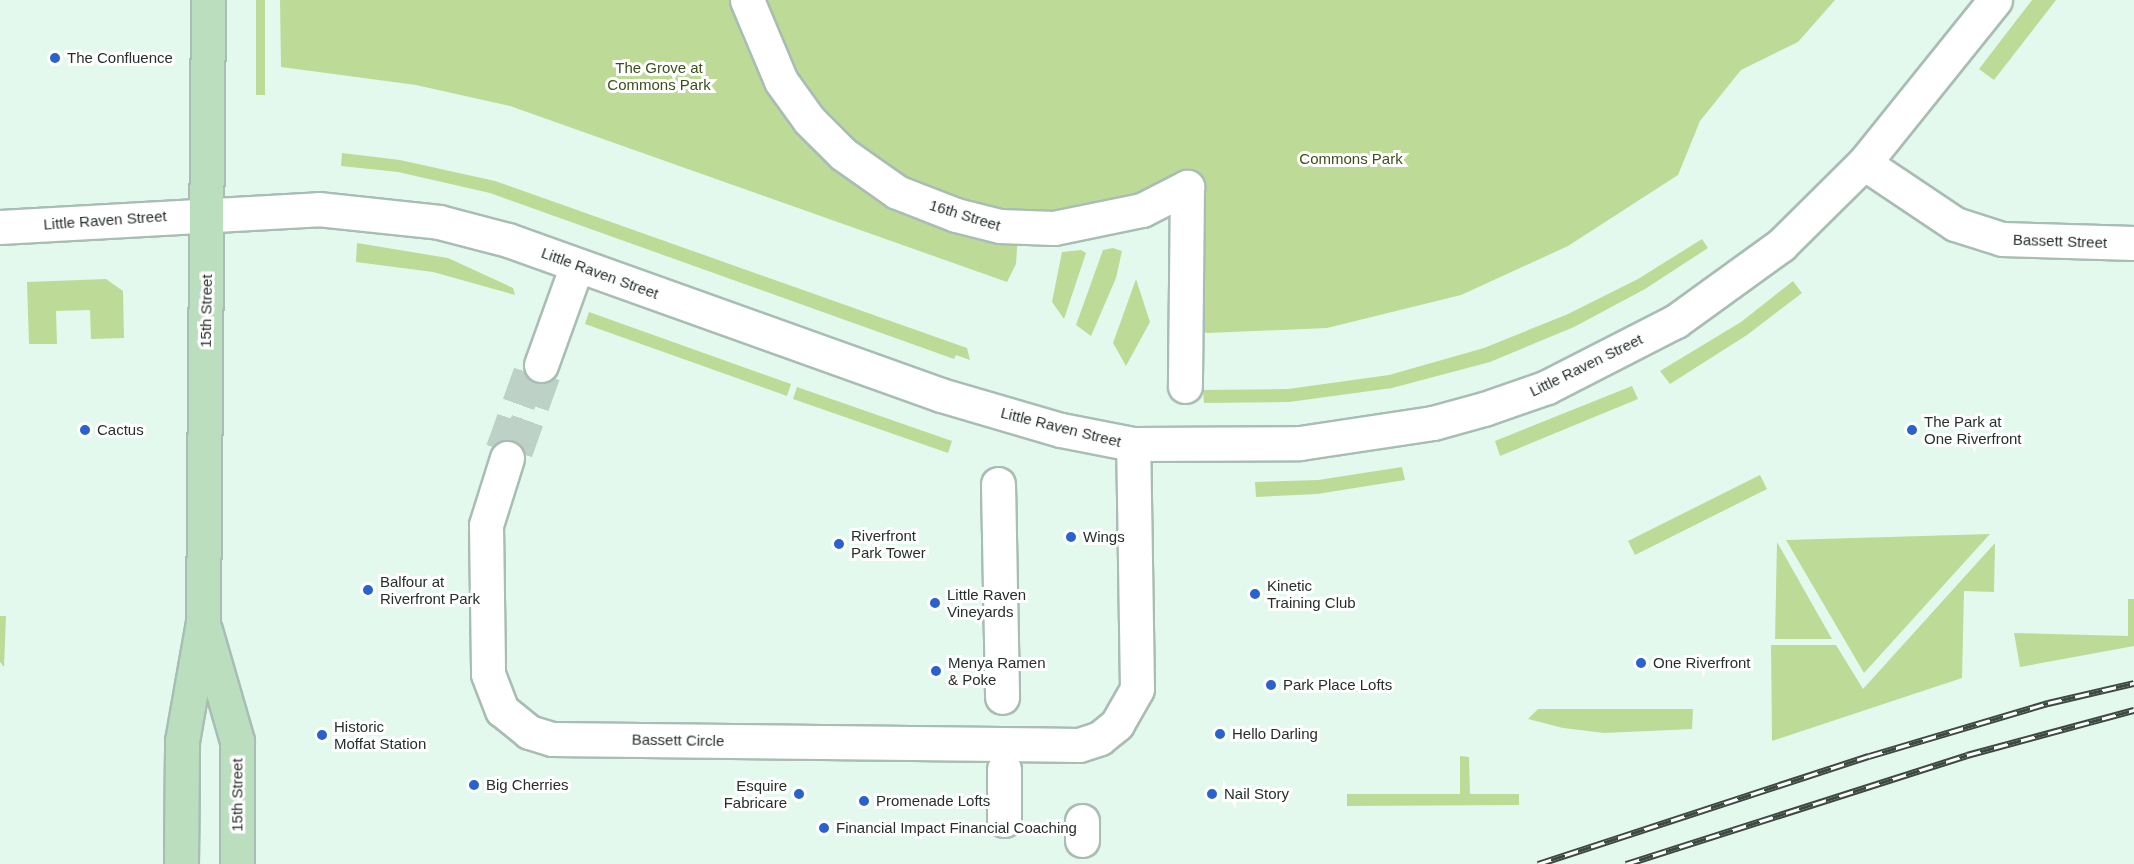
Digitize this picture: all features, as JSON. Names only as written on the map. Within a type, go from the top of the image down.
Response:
[{"type":"main road","name":"15th Street","points":[[181,864],[182,741],[202,622],[208,0]]},
{"type":"main road","name":"15th Street","points":[[202,622],[237,741],[237,864]]},
{"type":"street","name":"16th Street","points":[[747,0],[782,81],[809,120],[843,154],[897,192],[956,215],[1000,226],[1054,228],[1142,210],[1187,187],[1185,386]]},
{"type":"street","name":"Little Raven Street","points":[[0,227],[318,209],[439,222],[577,265],[941,394],[1061,430],[1133,444],[1299,443],[1372,435],[1433,423],[1547,387],[1676,321],[1781,245],[1864,163],[1995,0]]},
{"type":"street","name":"Bassett Street","points":[[1864,163],[1955,224],[2002,239],[2134,243]]},
{"type":"street","points":[[541,365],[577,265]]},
{"type":"street","name":"Bassett Circle","points":[[507,458],[486,525],[488,674],[502,710],[529,732],[552,739],[1079,745],[1100,738],[1117,724],[1137,689],[1139,664],[1133,444]]},
{"type":"street","points":[[998,484],[1002,697]]},
{"type":"street","points":[[1004,769],[1004,820]]},
{"type":"green space","points":[[256,0],[265,0],[265,95],[256,95]]},
{"type":"green space","name":"Commons Park","points":[[280,0],[1835,0],[1798,42],[1741,70],[1700,121],[1678,175],[1568,246],[1461,295],[1327,328],[1207,333],[1194,329],[1193,190],[1018,234],[1016,264],[1007,282],[510,106],[416,85],[281,67]]},
{"type":"green space","points":[[2032,0],[2056,0],[1994,80],[1979,69]]},
{"type":"green space","points":[[342,153],[400,160],[495,181],[967,348],[970,360],[956,355],[954,359],[490,193],[398,172],[341,166]]},
{"type":"green space","points":[[1702,239],[1708,248],[1645,289],[1574,327],[1490,362],[1392,388],[1289,402],[1204,403],[1203,390],[1288,389],[1389,375],[1484,348],[1568,314],[1638,279]]},
{"type":"green space","points":[[357,243],[448,258],[513,288],[515,295],[433,272],[356,262]]},
{"type":"green space","points":[[1113,248],[1122,251],[1116,278],[1091,336],[1076,325],[1103,250]]},
{"type":"green space","points":[[1081,250],[1086,253],[1064,319],[1052,302],[1062,252]]},
{"type":"green space","points":[[106,279],[123,291],[124,338],[91,339],[90,310],[56,311],[57,344],[29,344],[27,282]]},
{"type":"green space","points":[[1136,279],[1150,322],[1126,366],[1113,343]]},
{"type":"green space","points":[[1793,281],[1802,293],[1747,335],[1670,384],[1660,371],[1741,322]]},
{"type":"green space","points":[[589,312],[791,384],[787,396],[585,324]]},
{"type":"green space","points":[[1632,386],[1638,399],[1500,456],[1495,441]]},
{"type":"green space","points":[[797,387],[952,441],[948,453],[793,399]]},
{"type":"green space","points":[[1402,467],[1405,480],[1317,494],[1256,497],[1255,482],[1318,480]]},
{"type":"green space","points":[[1760,475],[1767,489],[1635,555],[1628,541]]},
{"type":"green space","points":[[1990,534],[1864,673],[1786,540]]},
{"type":"green space","points":[[1777,542],[1832,639],[1775,639]]},
{"type":"green space","points":[[1995,543],[1994,592],[1964,591],[1962,678],[1772,741],[1771,645],[1836,645],[1863,689]]},
{"type":"green space","points":[[2128,599],[2134,599],[2134,646],[2020,667],[2014,633],[2128,636]]},
{"type":"green space","points":[[0,616],[6,616],[4,667],[0,662]]},
{"type":"green space","points":[[1538,709],[1693,709],[1692,729],[1604,733],[1563,728],[1528,719]]},
{"type":"green space","points":[[1460,756],[1469,757],[1470,794],[1519,794],[1519,805],[1347,806],[1347,794],[1460,794]]},
{"type":"tunnel","points":[[541,365],[544,374],[515,455],[507,458],[502,450],[531,369],[541,365]]},
{"type":"railway","points":[[1538,864],[1869,756],[2048,703],[2134,683]]},
{"type":"railway","points":[[1626,864],[1967,755],[2134,710]]},
{"type":"place","name":"The Confluence","points":[[55,58]]},
{"type":"place","name":"Cactus","points":[[85,430]]},
{"type":"place","name":"The Park at One Riverfront","points":[[1912,430]]},
{"type":"place","name":"Wings","points":[[1071,537]]},
{"type":"place","name":"Riverfront Park Tower","points":[[839,544]]},
{"type":"place","name":"Balfour at Riverfront Park","points":[[368,590]]},
{"type":"place","name":"Kinetic Training Club","points":[[1255,594]]},
{"type":"place","name":"Little Raven Vineyards","points":[[935,603]]},
{"type":"place","name":"One Riverfront","points":[[1641,663]]},
{"type":"place","name":"Menya Ramen & Poke","points":[[936,671]]},
{"type":"place","name":"Park Place Lofts","points":[[1271,685]]},
{"type":"place","name":"Hello Darling","points":[[1220,734]]},
{"type":"place","name":"Historic Moffat Station","points":[[322,735]]},
{"type":"place","name":"Big Cherries","points":[[474,785]]},
{"type":"place","name":"Esquire Fabricare","points":[[799,794]]},
{"type":"place","name":"Nail Story","points":[[1212,794]]},
{"type":"place","name":"Promenade Lofts","points":[[864,801]]},
{"type":"place","name":"Financial Impact Financial Coaching","points":[[824,828]]},
{"type":"park label","name":"The Grove at Commons Park","points":[[659,76]]}]
